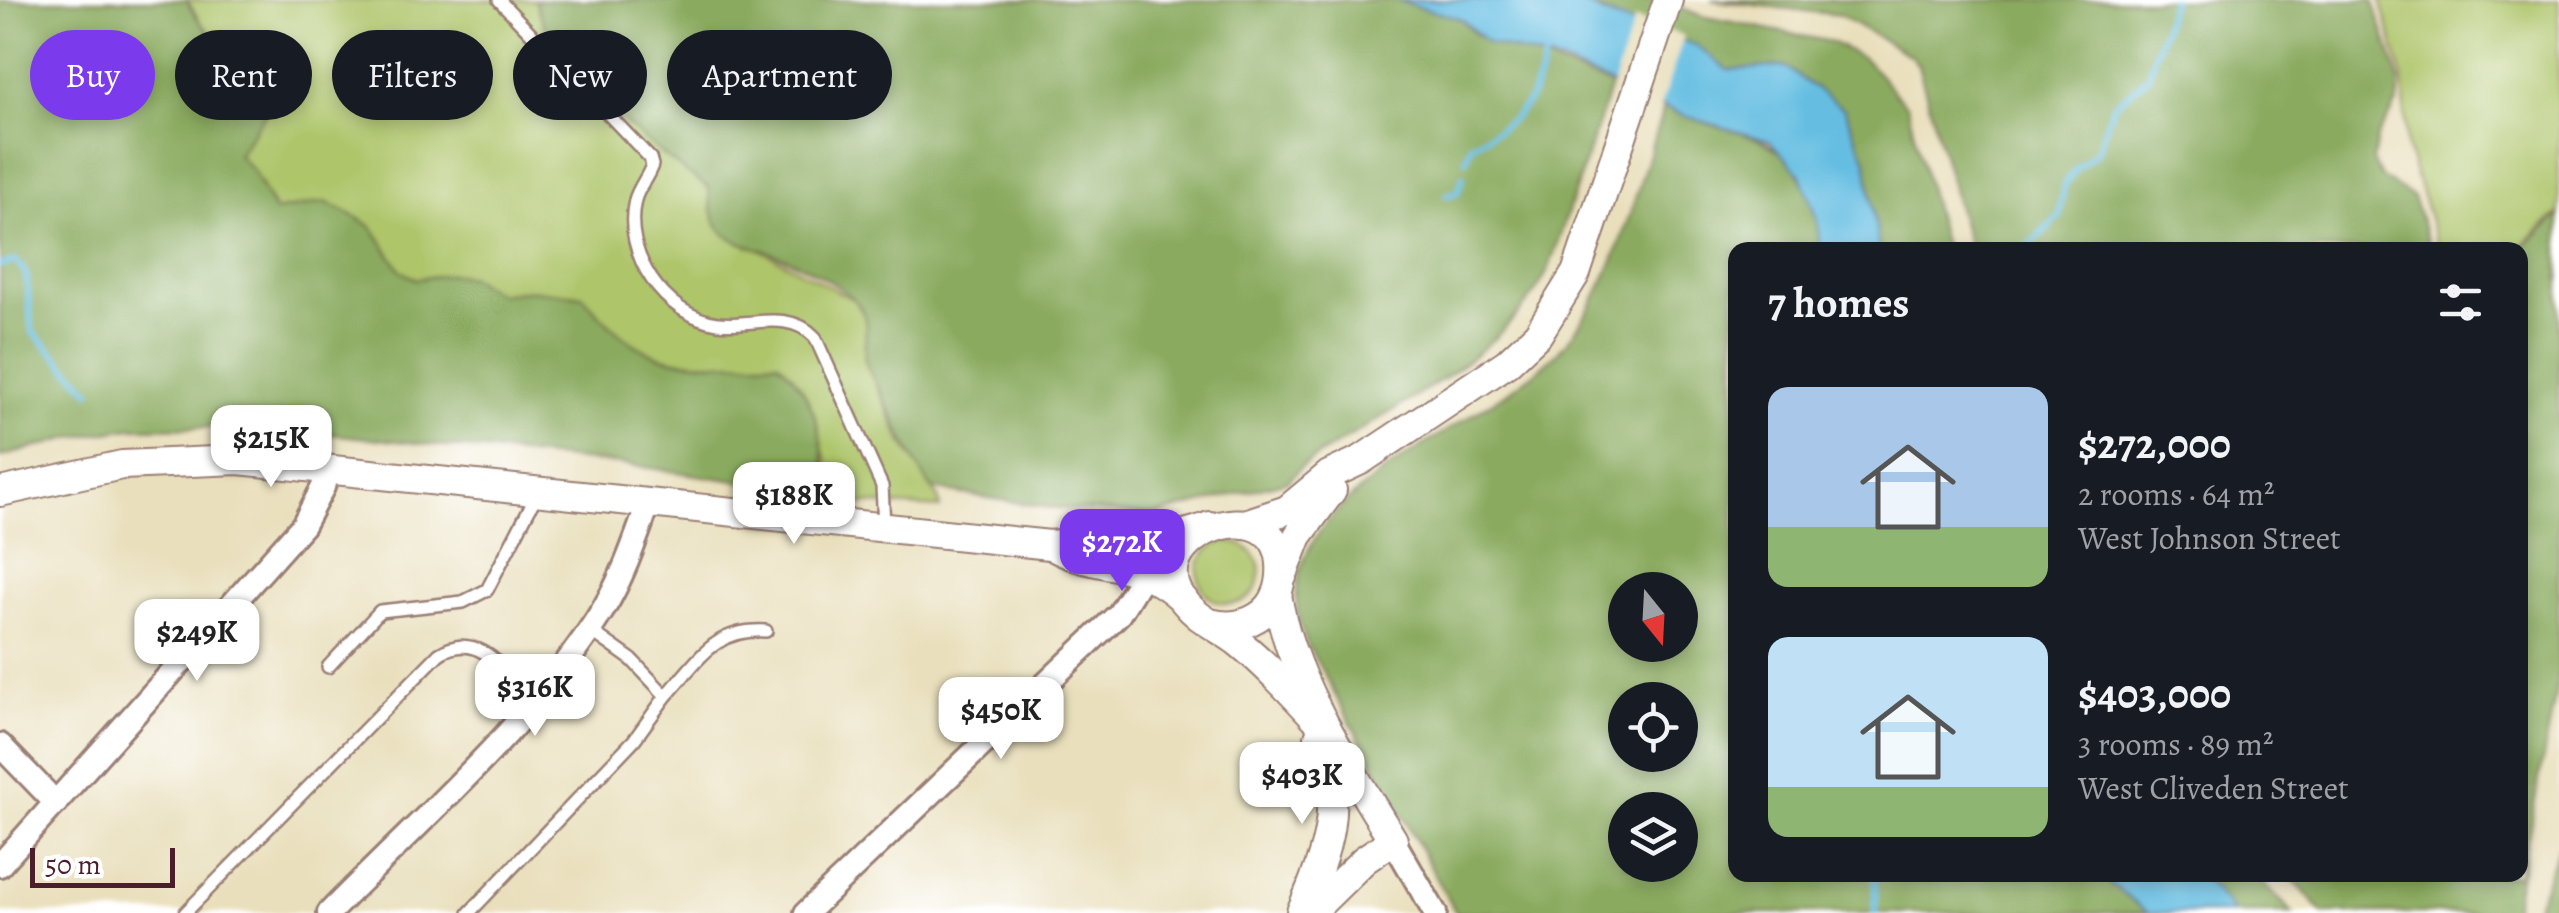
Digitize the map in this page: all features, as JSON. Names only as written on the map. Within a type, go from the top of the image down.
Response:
[{"type":"street","points":[[0,492],[79,472],[160,461],[238,460],[1050,545],[1091,540],[1157,542],[1210,526],[1245,524],[1276,516],[1329,476],[1360,460],[1523,350],[1551,317],[1576,273],[1668,0]]},
{"type":"street","points":[[1210,623],[1244,624],[1264,612],[1304,527],[1360,460]]},
{"type":"street","points":[[0,865],[303,525],[323,487],[328,467]]},
{"type":"street","points":[[329,913],[534,700],[590,630],[619,580],[649,502]]},
{"type":"street","points":[[1245,524],[1263,534],[1276,550],[1288,640],[1324,726],[1435,913]]},
{"type":"street","points":[[1185,601],[1177,580],[1180,558],[1191,538],[1210,526]]},
{"type":"street","points":[[1050,545],[1074,558],[1115,562],[1145,572],[1248,651],[1324,726]]},
{"type":"street","points":[[806,913],[1119,614],[1145,572]]},
{"type":"street","points":[[1297,699],[1320,740],[1332,796],[1329,842],[1300,913]]},
{"type":"street","points":[[0,745],[56,803]]},
{"type":"street","points":[[1310,913],[1364,860],[1392,840]]},
{"type":"lane","points":[[498,0],[650,158],[652,165],[634,202],[634,221],[642,260],[662,293],[675,306],[703,320],[737,324],[782,320],[801,326],[814,337],[882,486],[884,527]]},
{"type":"lane","points":[[328,668],[380,611],[464,602],[486,590],[539,490]]},
{"type":"lane","points":[[590,630],[632,660],[666,696]]},
{"type":"lane","points":[[470,913],[634,740],[666,696],[716,641],[731,632],[766,632]]},
{"type":"lane","points":[[185,913],[439,654],[456,643],[468,643],[483,652],[534,700]]},
{"type":"green space","points":[[0,0],[187,0],[208,30],[175,30],[175,120],[261,120],[238,155],[253,171],[274,211],[325,202],[372,227],[401,271],[416,279],[452,274],[472,278],[498,294],[533,290],[583,296],[629,340],[670,359],[778,362],[802,389],[817,422],[824,476],[823,494],[630,465],[261,427],[131,428],[70,438],[0,457]]},
{"type":"green space","points":[[187,0],[535,0],[549,30],[513,30],[513,120],[627,120],[709,188],[712,209],[721,228],[854,300],[864,314],[868,332],[865,359],[902,442],[938,497],[940,508],[820,501],[827,459],[778,362],[670,359],[629,340],[583,296],[533,290],[498,294],[472,278],[452,274],[416,279],[401,271],[372,227],[352,215],[325,202],[275,211],[253,171],[238,155],[261,120],[312,120],[312,30],[208,30]]},
{"type":"green space","points":[[535,0],[1397,0],[1461,19],[1475,34],[1611,85],[1549,268],[1529,300],[1503,330],[1439,381],[1301,467],[1288,481],[1154,515],[1046,507],[932,489],[868,369],[864,352],[866,323],[856,302],[808,269],[729,237],[715,220],[709,188],[622,120],[647,120],[647,30],[545,27]]},
{"type":"green space","points":[[1577,0],[1663,0],[1702,16],[1832,42],[1865,59],[1907,106],[1943,242],[1878,242],[1866,160],[1844,109],[1784,66],[1728,70]]},
{"type":"green space","points":[[1711,0],[2373,0],[2400,81],[2398,101],[2377,138],[2373,161],[2381,177],[2413,197],[2428,242],[1968,242],[1918,65],[1912,57],[1840,15]]},
{"type":"green space","points":[[2381,0],[2559,0],[2559,213],[2526,242],[2436,242],[2407,148],[2403,78]]},
{"type":"green space","points":[[1664,107],[1747,135],[1785,156],[1800,175],[1812,202],[1821,240],[1728,242],[1728,882],[2108,882],[2148,913],[1456,913],[1307,644],[1297,591],[1311,546],[1343,505],[1388,469],[1536,372],[1569,339],[1586,314],[1614,257]]},
{"type":"green space","points":[[2559,215],[2559,676],[2528,836],[2528,244]]},
{"type":"green space","points":[[1229,542],[1251,551],[1260,573],[1251,595],[1229,604],[1207,595],[1198,573],[1207,551]]},
{"type":"green space","points":[[2559,846],[2559,913],[2534,913]]},
{"type":"green space","points":[[2207,882],[2262,882],[2293,913],[2234,913]]},
{"type":"green space","points":[[2295,882],[2519,882],[2513,913],[2323,913]]},
{"type":"water","points":[[1397,0],[1577,0],[1604,14],[1696,45],[1728,70],[1784,66],[1844,109],[1866,160],[1878,242],[1819,242],[1817,220],[1801,175],[1770,141],[1685,116],[1562,63],[1488,43],[1461,19]]},
{"type":"water","points":[[2108,882],[2207,882],[2234,913],[2148,913]]},
{"type":"pier","points":[[1635,19],[1684,36],[1659,110],[1611,90]]},
{"type":"waterway","points":[[2032,242],[2059,217],[2064,186],[2075,170],[2097,152],[2113,106],[2147,78],[2172,0]]},
{"type":"waterway","points":[[1466,160],[1471,145],[1522,110],[1536,87],[1546,52]]},
{"type":"waterway","points":[[1446,195],[1457,193],[1463,177]]},
{"type":"waterway","points":[[0,265],[16,261],[26,274],[32,331],[90,391]]},
{"type":"waterway","points":[[1875,882],[1875,913]]}]
